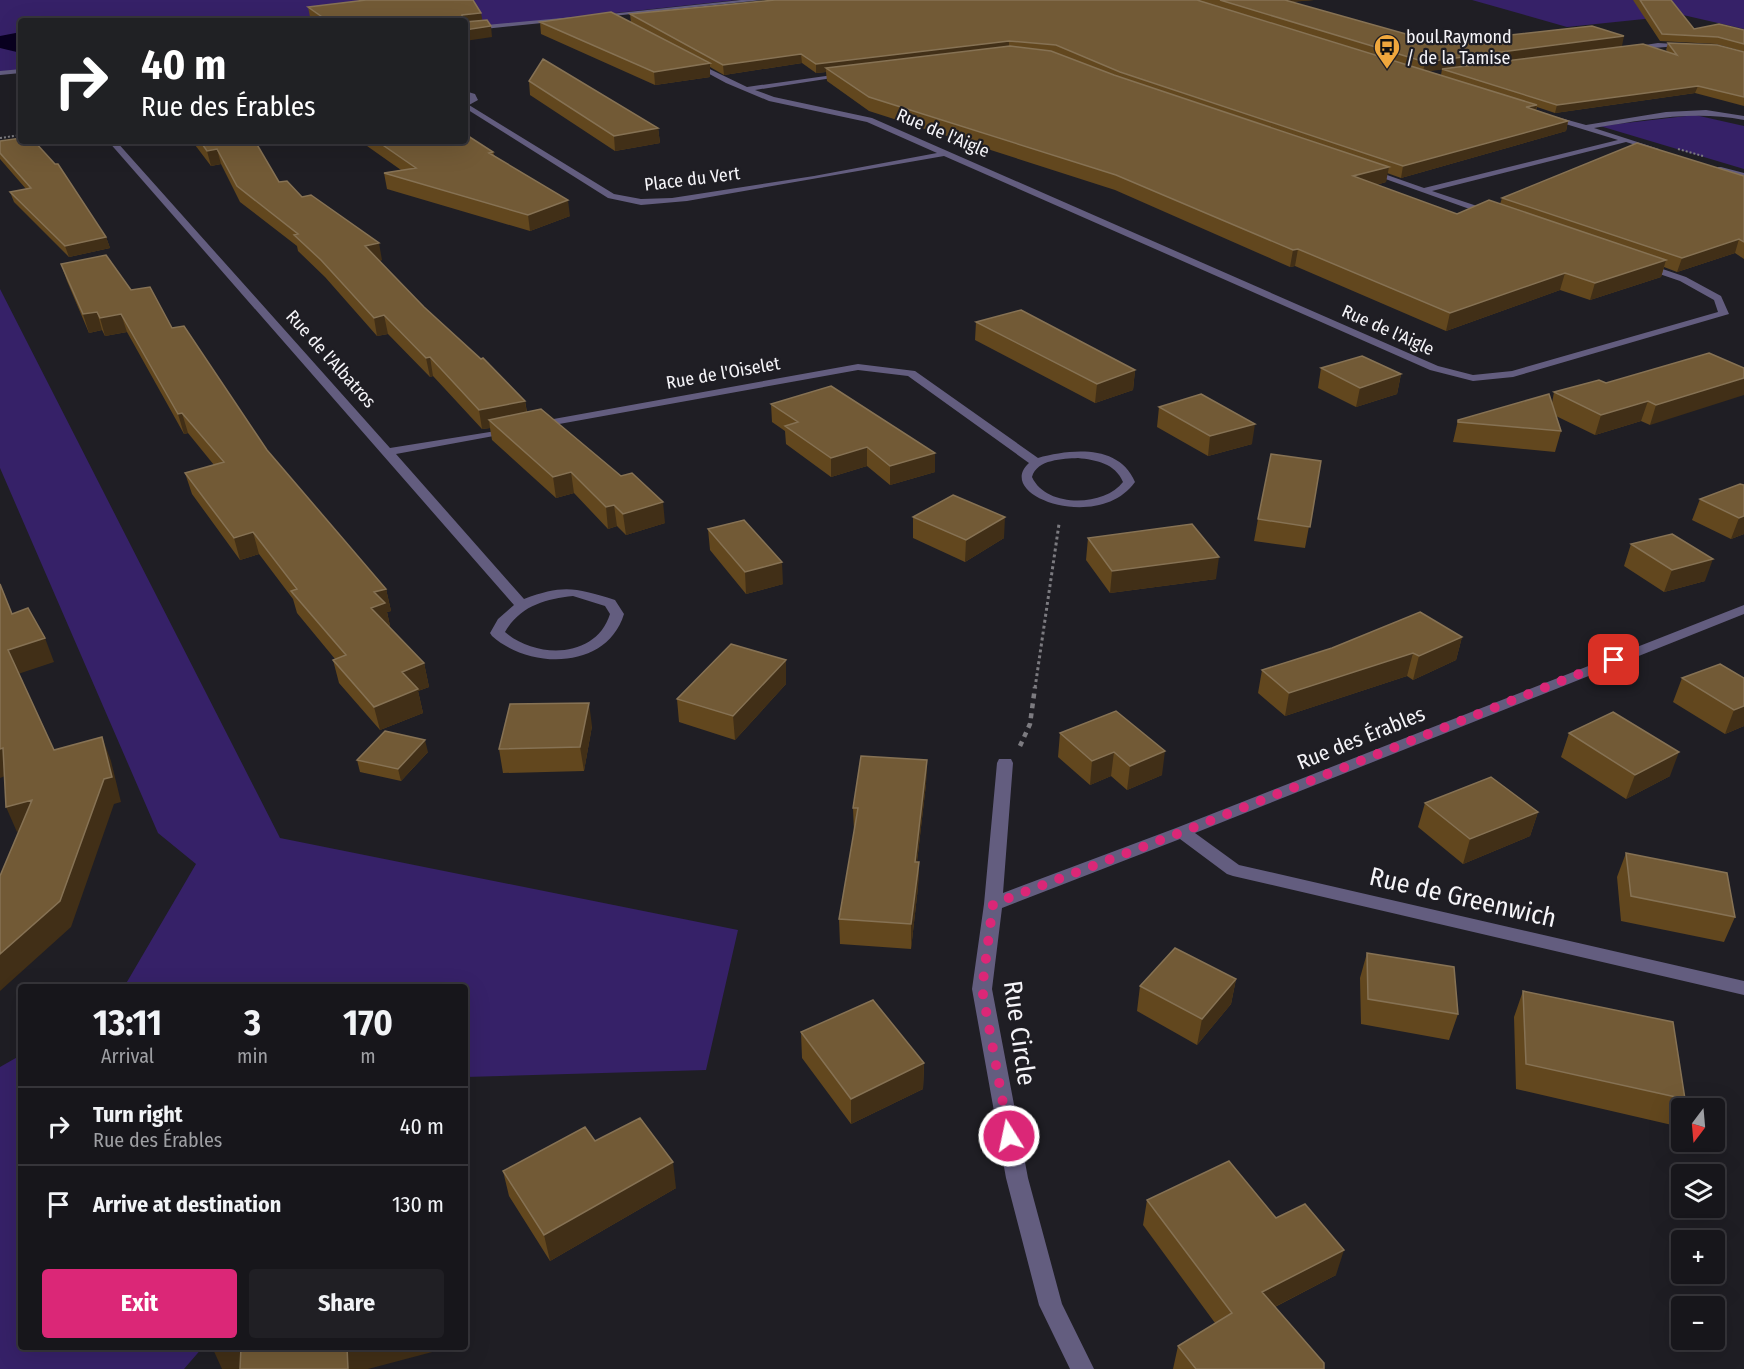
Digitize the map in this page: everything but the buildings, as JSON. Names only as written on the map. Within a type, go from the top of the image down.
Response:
[{"type":"street","points":[[468,29],[759,0]]},
{"type":"street","points":[[607,15],[615,20]]},
{"type":"street","points":[[1615,50],[1658,45],[1696,46]]},
{"type":"street","name":"Rue de l'Aigle","points":[[687,59],[728,82],[772,99],[869,120],[1434,368],[1473,378],[1513,374],[1724,314],[1718,298],[1683,279],[1639,264]]},
{"type":"street","points":[[0,73],[18,71]]},
{"type":"street","points":[[746,89],[856,73]]},
{"type":"street","name":"Place du Vert","points":[[468,94],[474,100],[468,103]]},
{"type":"street","name":"Place du Vert","points":[[468,106],[611,196],[627,202],[657,202],[810,180],[947,153]]},
{"type":"street","points":[[1542,113],[1626,140],[1668,149]]},
{"type":"street","points":[[1586,127],[1675,113],[1744,118]]},
{"type":"street","points":[[1425,190],[1626,140]]},
{"type":"street","name":"Rue de l'Albatros","points":[[115,144],[521,604]]},
{"type":"street","points":[[1710,166],[1744,176]]},
{"type":"street","points":[[1361,169],[1505,218]]},
{"type":"street","name":"Rue de l'Oiselet","points":[[389,452],[858,367],[911,373],[1036,462]]},
{"type":"street","points":[[1078,454],[1108,460],[1127,474],[1130,482],[1119,496],[1105,501],[1071,502],[1054,499],[1040,493],[1030,485],[1027,477],[1029,469],[1036,462],[1062,455],[1078,454]]},
{"type":"street","points":[[574,592],[610,603],[617,614],[614,625],[601,641],[585,649],[565,654],[539,654],[519,650],[503,641],[496,633],[502,623],[521,604],[539,597],[574,592]]},
{"type":"street","name":"Rue des Érables","points":[[993,904],[1182,832],[1744,609]]},
{"type":"street","name":"Rue Circle","points":[[1005,763],[993,904],[982,989],[1017,1178],[1051,1305],[1082,1369]]},
{"type":"street","name":"Rue de Greenwich","points":[[1182,832],[1233,870],[1744,988]]},
{"type":"path","points":[[0,138],[18,135]]},
{"type":"path","points":[[1668,149],[1702,156]]},
{"type":"path","points":[[1005,763],[1017,752],[1030,724],[1061,507],[1071,502]]},
{"type":"shaded area","points":[[0,0],[737,0],[468,29],[468,18],[18,18],[18,72],[0,74]]},
{"type":"shaded area","points":[[1472,0],[1744,0],[1744,29],[1683,15],[1567,27]]},
{"type":"shaded area","points":[[18,33],[18,52],[0,48],[0,36]]},
{"type":"shaded area","points":[[1695,115],[1744,126],[1744,169],[1600,126]]},
{"type":"shaded area","points":[[0,289],[280,838],[738,930],[706,1070],[468,1077],[468,984],[126,984],[196,864],[158,833],[0,468]]},
{"type":"shaded area","points":[[18,1057],[18,1350],[200,1350],[184,1369],[0,1369],[0,1067]]},
{"type":"place","name":"boul.Raymond / de la Tamise","points":[[1387,70]]},
{"type":"route","points":[[1009,1136],[982,989],[993,904],[1182,832],[1614,660]]}]
